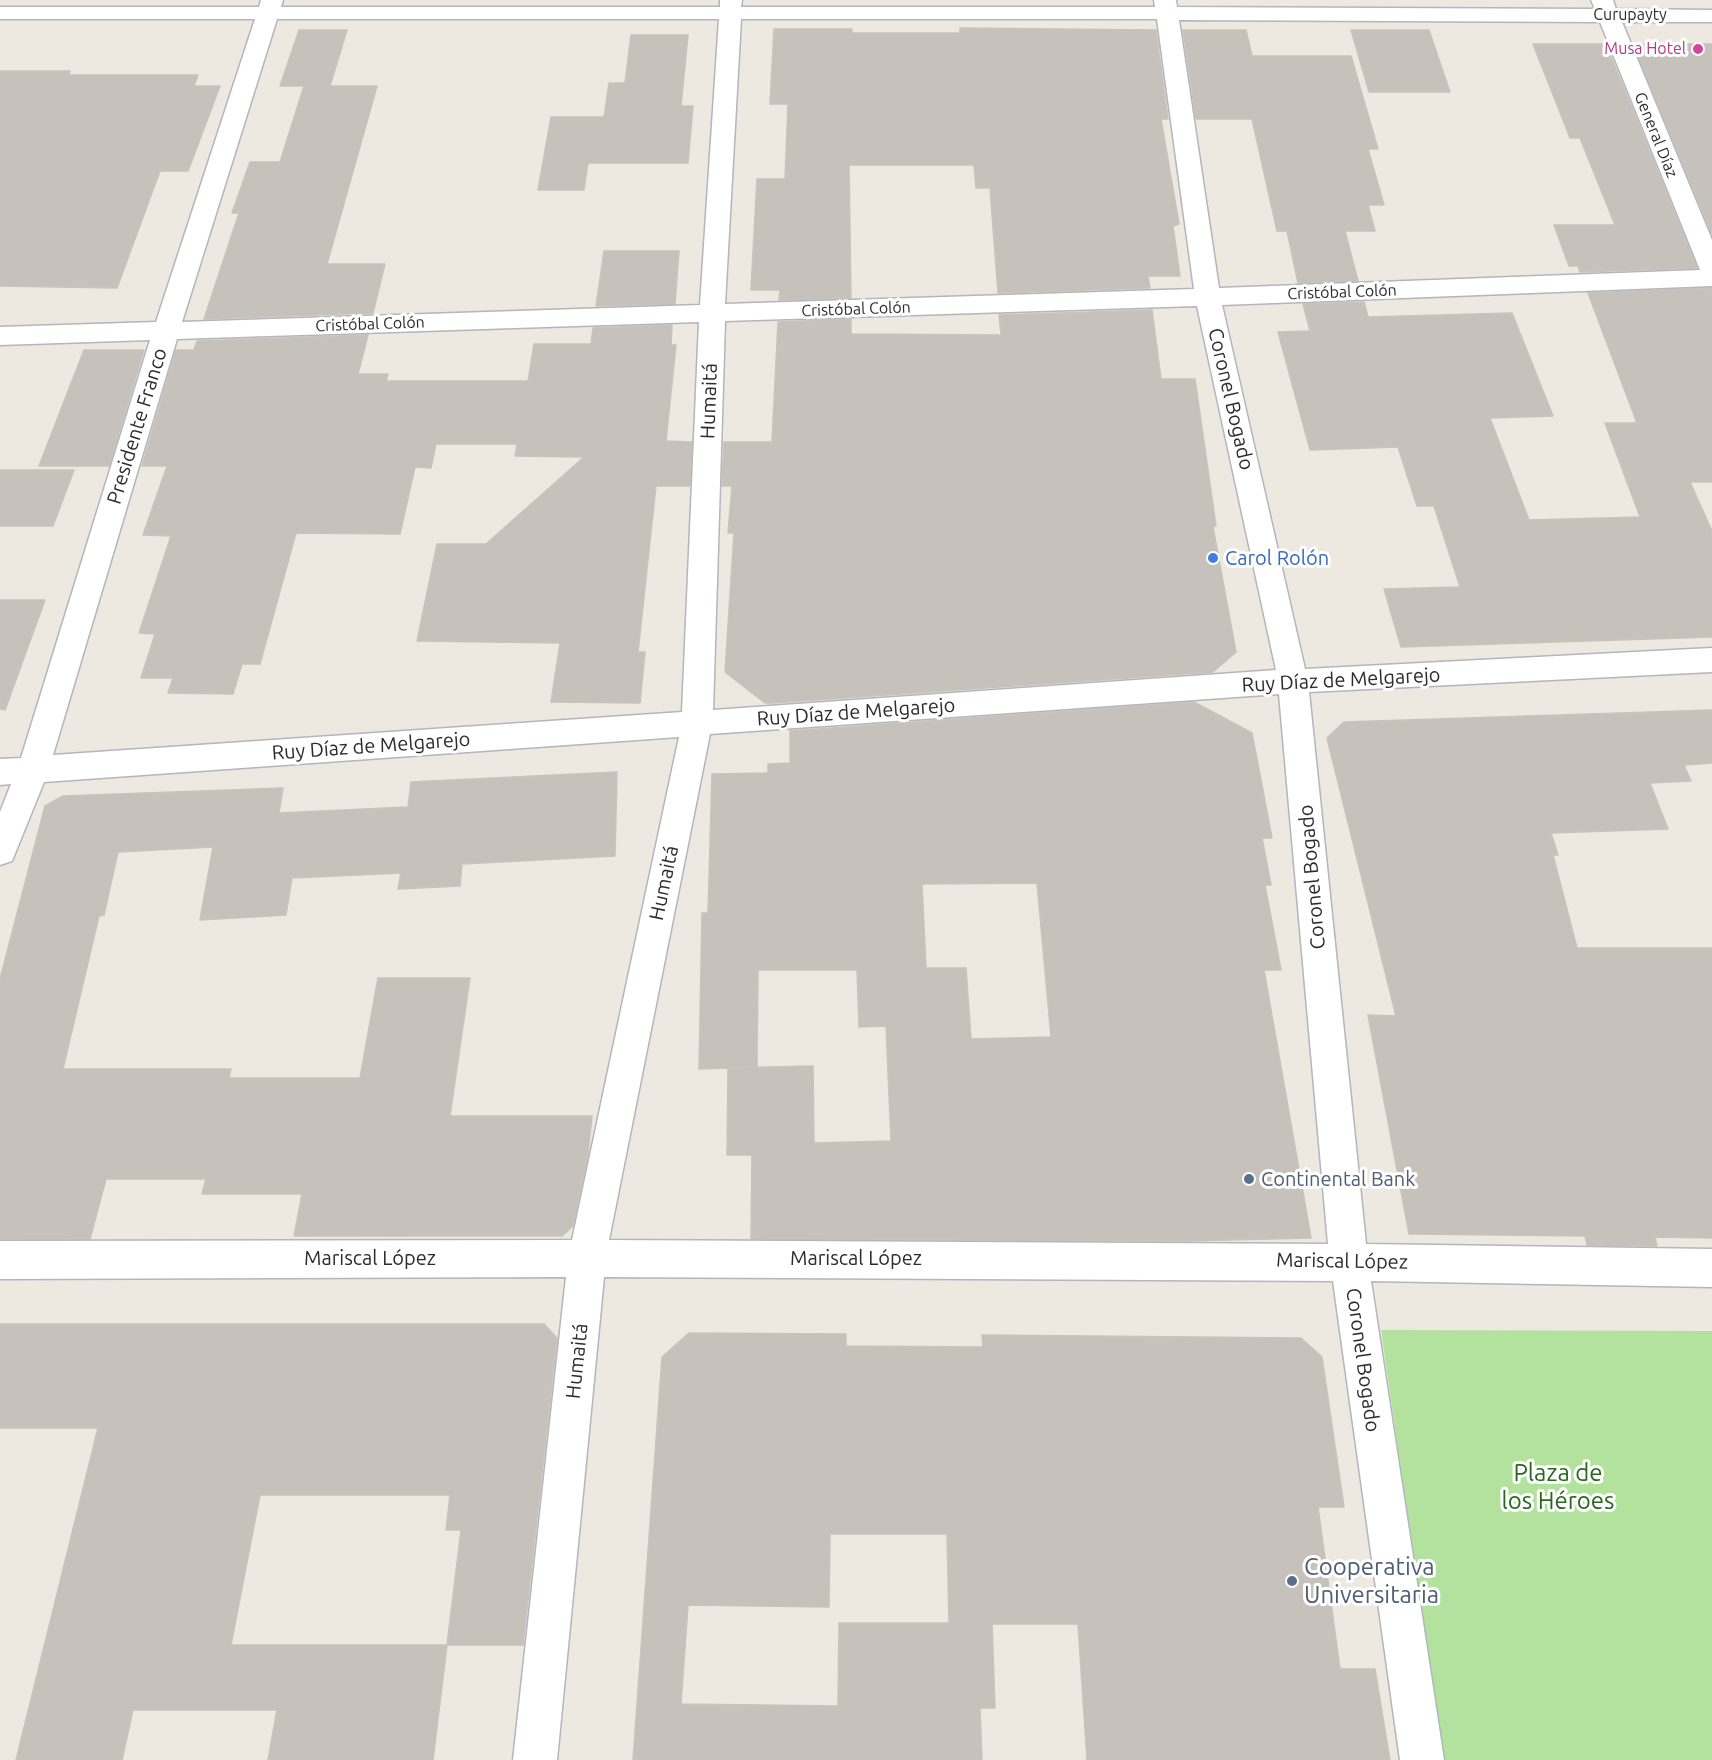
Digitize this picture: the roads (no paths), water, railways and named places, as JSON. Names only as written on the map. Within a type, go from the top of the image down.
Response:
[{"type":"street","name":"Curupayty","points":[[0,12],[270,6],[1166,6],[1604,7],[1712,15]]},
{"type":"street","name":"Presidente Franco","points":[[0,850],[33,770],[166,331],[270,6]]},
{"type":"street","name":"Humaitá","points":[[535,1760],[587,1257],[697,723],[712,314],[730,6]]},
{"type":"street","name":"Coronel Bogado","points":[[1166,6],[1208,297],[1293,681],[1349,1261],[1422,1760]]},
{"type":"street","name":"General Díaz","points":[[1604,7],[1712,270]]},
{"type":"street","name":"Cristóbal Colón","points":[[0,336],[712,314],[1712,278]]},
{"type":"street","name":"Ruy Díaz de Melgarejo","points":[[0,772],[1293,681],[1712,660]]},
{"type":"street","name":"Mariscal López","points":[[0,1260],[587,1257],[1349,1261],[1712,1268]]},
{"type":"place","name":"Musa Hotel","points":[[1698,49]]},
{"type":"place","name":"Carol Rolón","points":[[1213,558]]},
{"type":"place","name":"Continental Bank","points":[[1249,1179]]},
{"type":"place","name":"Cooperativa Universitaria","points":[[1292,1581]]},
{"type":"park label","name":"Plaza de los Héroes","points":[[1558,1487]]}]
